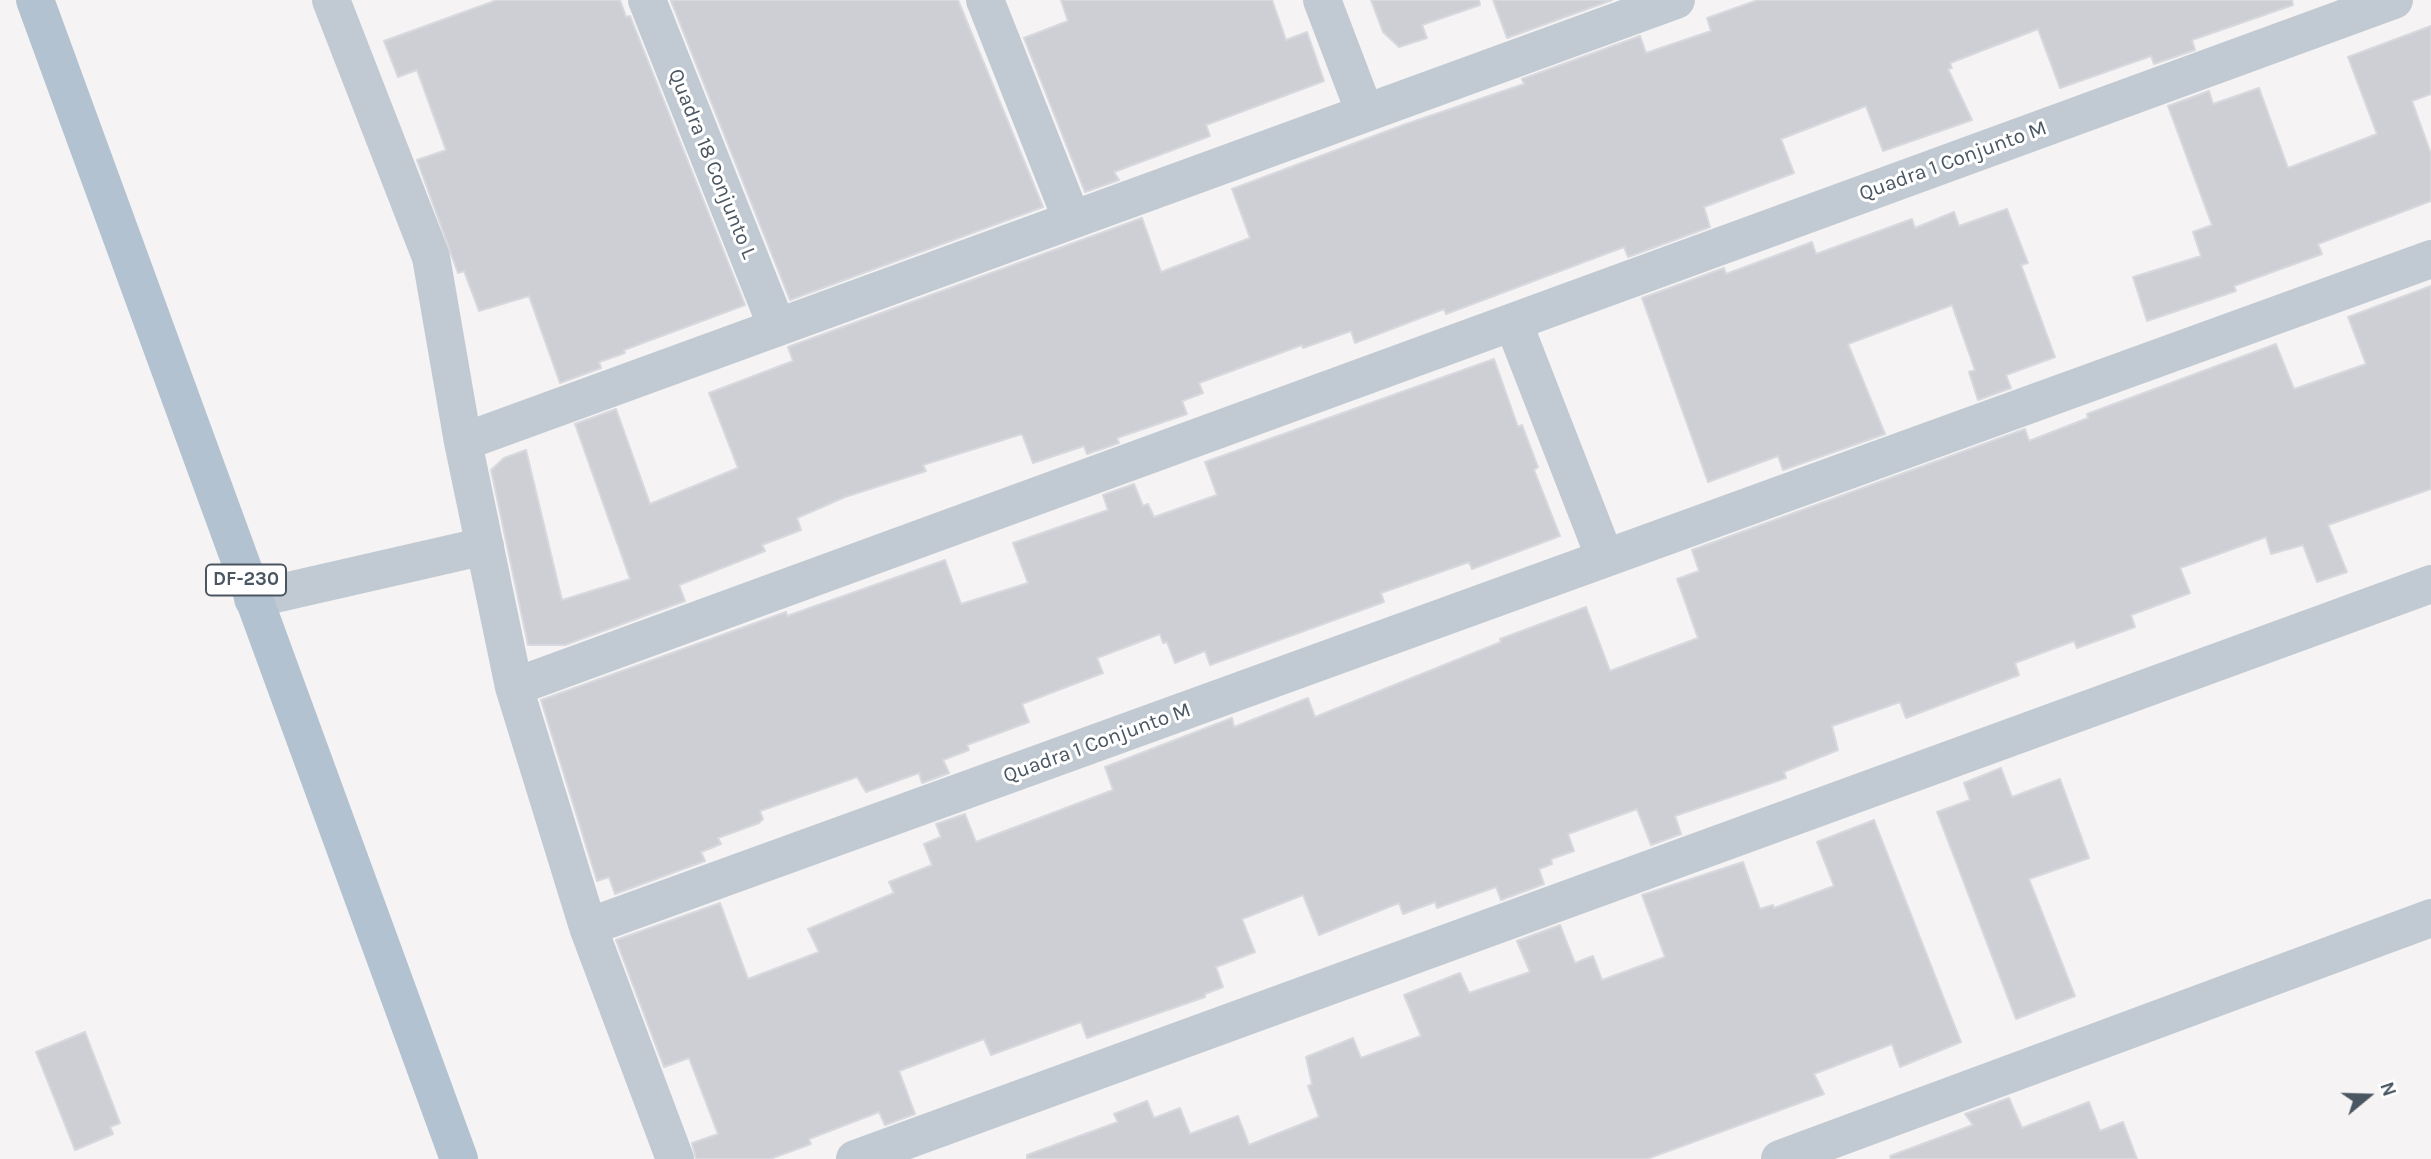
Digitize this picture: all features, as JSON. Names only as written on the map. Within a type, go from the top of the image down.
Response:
[{"type":"main road","name":"DF-230","points":[[35,0],[459,1159]]},
{"type":"street","points":[[331,0],[431,257],[463,442],[514,687],[589,928],[675,1159]]},
{"type":"street","name":"Quadra 18 Conjunto L","points":[[647,0],[778,327]]},
{"type":"street","points":[[985,0],[1072,220]]},
{"type":"street","points":[[1322,0],[1365,113]]},
{"type":"street","name":"Quadra 1 Conjunto M","points":[[514,687],[2394,0]]},
{"type":"street","points":[[463,442],[1660,3]]},
{"type":"street","name":"Quadra 1 Conjunto M","points":[[589,928],[2431,259]]},
{"type":"street","points":[[1513,322],[1605,558]]},
{"type":"street","points":[[253,599],[485,546]]},
{"type":"street","points":[[855,1159],[2431,584]]},
{"type":"street","points":[[1780,1159],[2431,918]]},
{"type":"building","points":[[497,0],[620,0],[626,17],[630,16],[745,305],[624,350],[625,353],[599,362],[601,368],[560,383],[529,296],[479,311],[464,271],[458,273],[417,160],[446,150],[417,70],[398,77],[384,41]]},
{"type":"building","points":[[958,0],[1043,207],[790,300],[671,1]]},
{"type":"building","points":[[1061,0],[1272,0],[1286,40],[1307,32],[1324,81],[1206,125],[1210,136],[1114,172],[1119,180],[1085,192],[1024,38],[1068,21]]},
{"type":"building","points":[[1371,0],[1479,0],[1480,5],[1422,25],[1427,38],[1399,47],[1383,32]]},
{"type":"building","points":[[1493,0],[1612,0],[1507,38]]},
{"type":"building","points":[[1758,0],[2292,0],[2293,5],[2192,40],[2195,50],[2154,64],[2151,56],[2060,88],[2038,29],[1950,63],[1952,68],[1948,69],[1972,120],[1883,151],[1866,106],[1781,139],[1794,173],[1704,207],[1710,227],[1628,257],[1624,247],[1446,314],[1444,309],[1355,343],[1351,331],[1303,348],[1302,345],[1199,383],[1203,393],[1182,401],[1187,414],[1117,438],[1119,443],[1087,454],[1084,446],[1033,463],[1022,434],[923,465],[926,471],[845,497],[797,518],[801,530],[762,545],[765,551],[679,585],[685,601],[565,645],[528,645],[491,470],[504,458],[526,450],[562,600],[630,579],[575,424],[616,409],[650,504],[738,468],[709,393],[793,361],[788,347],[1142,218],[1161,272],[1250,238],[1232,189],[1406,124],[1524,84],[1522,79],[1640,36],[1646,53],[1711,31],[1707,18]]},
{"type":"building","points":[[2431,26],[2431,94],[2412,101],[2431,154],[2431,201],[2318,244],[2322,254],[2234,286],[2236,291],[2147,321],[2133,277],[2201,256],[2193,232],[2212,225],[2168,106],[2209,91],[2213,104],[2259,88],[2288,168],[2377,134],[2348,57]]},
{"type":"building","points":[[2007,209],[2028,263],[2021,265],[2055,357],[2006,375],[2011,388],[1978,400],[1969,372],[1975,370],[1952,305],[1848,344],[1885,434],[1783,470],[1778,456],[1708,482],[1642,298],[1724,268],[1726,274],[1812,242],[1816,254],[1912,219],[1915,228],[1954,212],[1959,226]]},
{"type":"building","points":[[2431,286],[2431,489],[2328,525],[2347,572],[2317,582],[2303,545],[2271,554],[2266,537],[2180,568],[2190,593],[2131,615],[2135,627],[2077,648],[2074,641],[2015,663],[2019,675],[1906,718],[1900,702],[1832,726],[1838,750],[1784,772],[1786,778],[1675,816],[1681,834],[1651,845],[1637,809],[1568,834],[1574,851],[1551,859],[1552,864],[1539,869],[1544,884],[1501,900],[1496,887],[1437,908],[1435,902],[1403,914],[1399,903],[1319,935],[1303,895],[1242,919],[1255,952],[1216,967],[1223,987],[1205,994],[1205,997],[1087,1038],[1081,1022],[991,1055],[984,1039],[899,1071],[915,1114],[885,1125],[879,1112],[809,1139],[811,1144],[770,1159],[696,1159],[692,1143],[718,1134],[689,1058],[664,1067],[616,940],[720,903],[748,979],[819,952],[808,929],[894,893],[889,882],[932,865],[924,844],[941,837],[936,824],[965,814],[976,842],[1113,790],[1105,767],[1232,718],[1234,727],[1308,698],[1315,717],[1501,642],[1500,639],[1586,607],[1610,671],[1698,638],[1677,579],[1699,571],[1692,550],[2025,429],[2029,441],[2088,418],[2087,414],[2276,344],[2294,389],[2366,364],[2348,317]]},
{"type":"building","points":[[1494,359],[1518,427],[1522,425],[1538,467],[1534,470],[1560,536],[1472,569],[1469,562],[1381,593],[1384,602],[1210,665],[1205,651],[1175,663],[1167,642],[1163,643],[1160,634],[1097,658],[1103,673],[1022,704],[1029,722],[967,745],[969,750],[943,760],[949,773],[922,783],[919,773],[866,792],[857,777],[760,811],[763,819],[759,823],[718,838],[721,844],[701,852],[705,861],[615,894],[609,877],[597,881],[541,700],[786,612],[787,616],[945,560],[961,604],[1028,583],[1013,543],[1108,510],[1103,495],[1134,484],[1143,506],[1148,504],[1154,517],[1217,495],[1205,462]]},
{"type":"building","points":[[2001,768],[2012,797],[2060,779],[2089,858],[2029,879],[2075,996],[2016,1019],[1937,812],[1970,800],[1964,783]]},
{"type":"building","points":[[1874,820],[1961,1042],[1900,1067],[1892,1044],[1814,1074],[1824,1094],[1647,1159],[1027,1159],[1027,1155],[1118,1122],[1114,1114],[1147,1101],[1154,1118],[1180,1108],[1190,1134],[1238,1116],[1249,1145],[1319,1117],[1308,1086],[1312,1084],[1306,1057],[1353,1038],[1361,1058],[1421,1036],[1404,995],[1460,973],[1469,993],[1530,972],[1517,941],[1560,925],[1575,963],[1593,956],[1602,980],[1665,957],[1642,895],[1743,862],[1760,909],[1773,905],[1774,908],[1834,886],[1817,842]]},
{"type":"building","points":[[85,1032],[120,1123],[110,1127],[113,1134],[75,1150],[36,1052]]},
{"type":"building","points":[[2009,1098],[2022,1128],[2089,1102],[2100,1131],[2123,1122],[2137,1159],[1891,1159],[1890,1156],[1973,1125],[1965,1114]]}]
